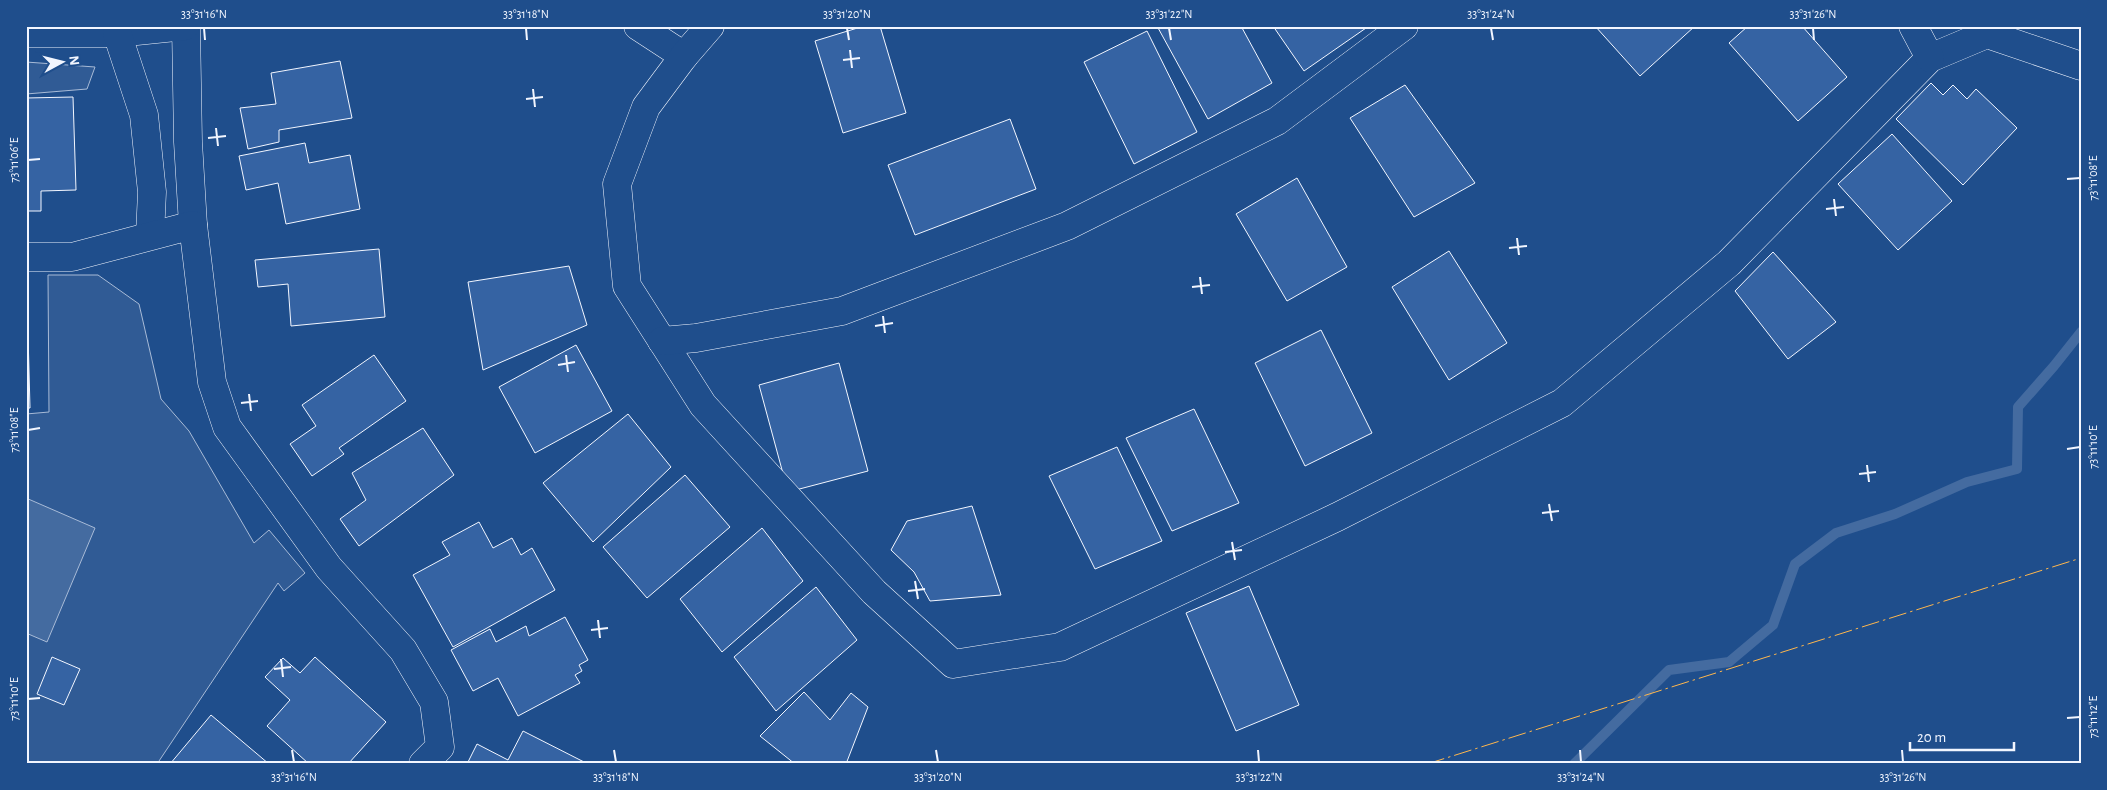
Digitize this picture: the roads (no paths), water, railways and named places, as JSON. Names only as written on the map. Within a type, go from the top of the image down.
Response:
[{"type":"street","points":[[26,33],[117,33],[186,26],[188,142],[193,225],[212,382],[227,427],[328,568],[403,650],[434,702],[440,747],[423,764]]},
{"type":"street","points":[[638,26],[684,56]]},
{"type":"street","points":[[710,26],[684,56],[646,107],[617,184],[627,286],[703,405],[874,592],[953,664],[1060,647],[1337,517],[1562,403],[1729,263],[1930,58],[1988,34],[2081,66]]},
{"type":"street","points":[[662,341],[696,338],[842,311],[1067,226],[1277,121],[1404,26]]},
{"type":"street","points":[[1913,26],[1930,58]]},
{"type":"street","points":[[117,33],[144,115],[152,192],[150,235]]},
{"type":"street","points":[[26,257],[72,256],[193,225]]},
{"type":"waterway","points":[[1574,764],[1669,670],[1729,662],[1773,625],[1795,564],[1836,533],[1895,514],[1967,482],[2017,469],[2018,407],[2081,332]]}]
